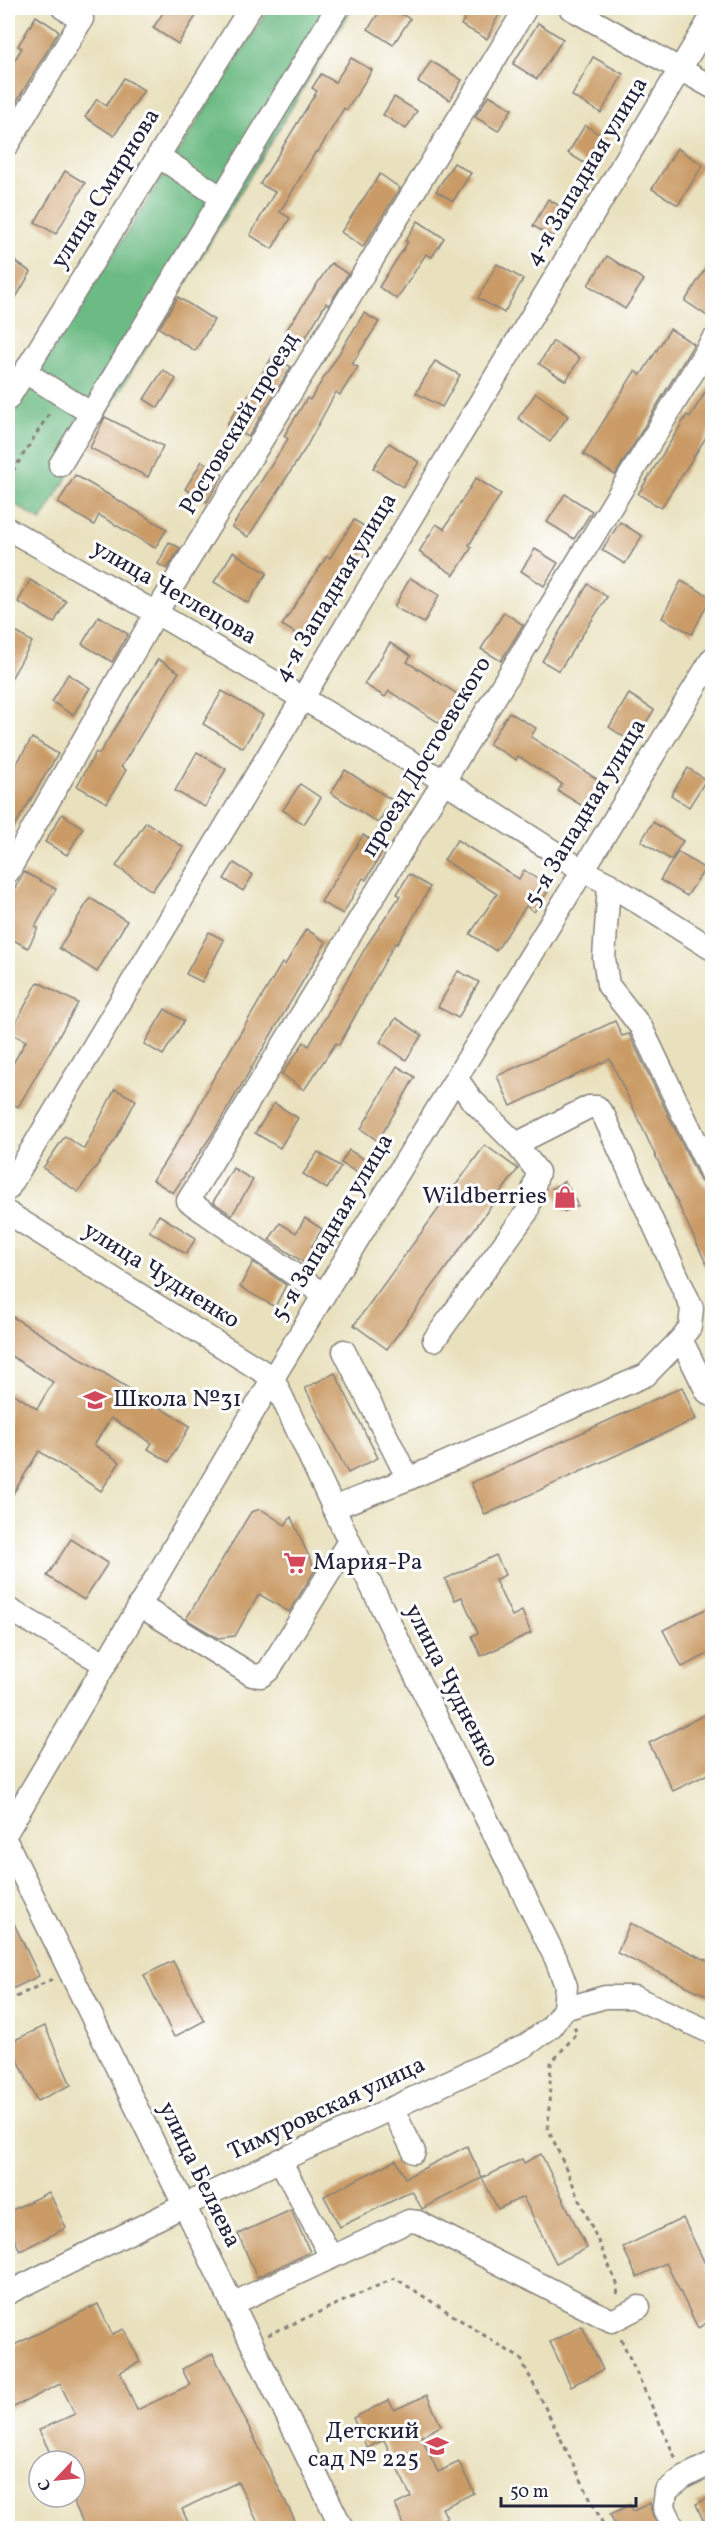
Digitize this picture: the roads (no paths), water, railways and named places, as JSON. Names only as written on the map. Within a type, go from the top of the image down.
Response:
[{"type":"street","name":"улица Смирнова","points":[[8,399],[250,8]]},
{"type":"street","points":[[60,465],[337,8]]},
{"type":"street","name":"Ростовский проезд","points":[[8,872],[156,613],[526,8]]},
{"type":"street","points":[[570,8],[712,87]]},
{"type":"street","points":[[8,144],[77,11]]},
{"type":"street","name":"4-я Западная улица","points":[[8,1189],[712,16]]},
{"type":"street","points":[[158,156],[222,198]]},
{"type":"street","name":"проезд Достоевского","points":[[324,1295],[188,1201],[712,341]]},
{"type":"street","points":[[25,372],[92,414]]},
{"type":"street","name":"улица Чеглецова","points":[[8,530],[156,613],[444,781],[582,870],[609,884],[712,949]]},
{"type":"street","name":"5-я Западная улица","points":[[9,1822],[273,1378],[712,659]]},
{"type":"street","points":[[609,884],[604,958],[608,985],[641,1027],[712,1175]]},
{"type":"street","points":[[434,1340],[527,1212],[538,1172],[516,1144],[471,1100],[457,1079]]},
{"type":"street","points":[[333,1508],[408,1479],[646,1375],[690,1327],[692,1308],[604,1116],[597,1107],[589,1107],[516,1144]]},
{"type":"street","name":"улица Чудненко","points":[[8,1213],[273,1378],[333,1508],[556,1959],[566,1986],[564,2009]]},
{"type":"street","points":[[681,1339],[707,1392],[712,1395]]},
{"type":"street","points":[[344,1351],[408,1479]]},
{"type":"street","points":[[139,1605],[252,1676],[261,1676],[269,1670],[349,1540]]},
{"type":"street","points":[[8,1609],[105,1664]]},
{"type":"street","name":"улица Беляева","points":[[8,1845],[342,2529]]},
{"type":"street","points":[[564,2009],[605,1997],[634,1997],[712,2033]]},
{"type":"street","name":"Тимуровская улица","points":[[8,2293],[183,2206],[525,2046],[551,2027],[564,2009]]},
{"type":"street","points":[[392,2108],[414,2152]]},
{"type":"street","points":[[280,2160],[331,2257]]},
{"type":"street","points":[[232,2304],[410,2221],[418,2222],[612,2321],[639,2307]]},
{"type":"street","points":[[674,2529],[664,2507],[666,2491],[684,2477],[712,2463]]},
{"type":"place","name":"Wildberries","points":[[565,1197]]},
{"type":"place","name":"Школа №31","points":[[95,1400]]},
{"type":"place","name":"Мария-Ра","points":[[295,1563]]},
{"type":"place","name":"Детский сад № 225","points":[[437,2446]]}]
